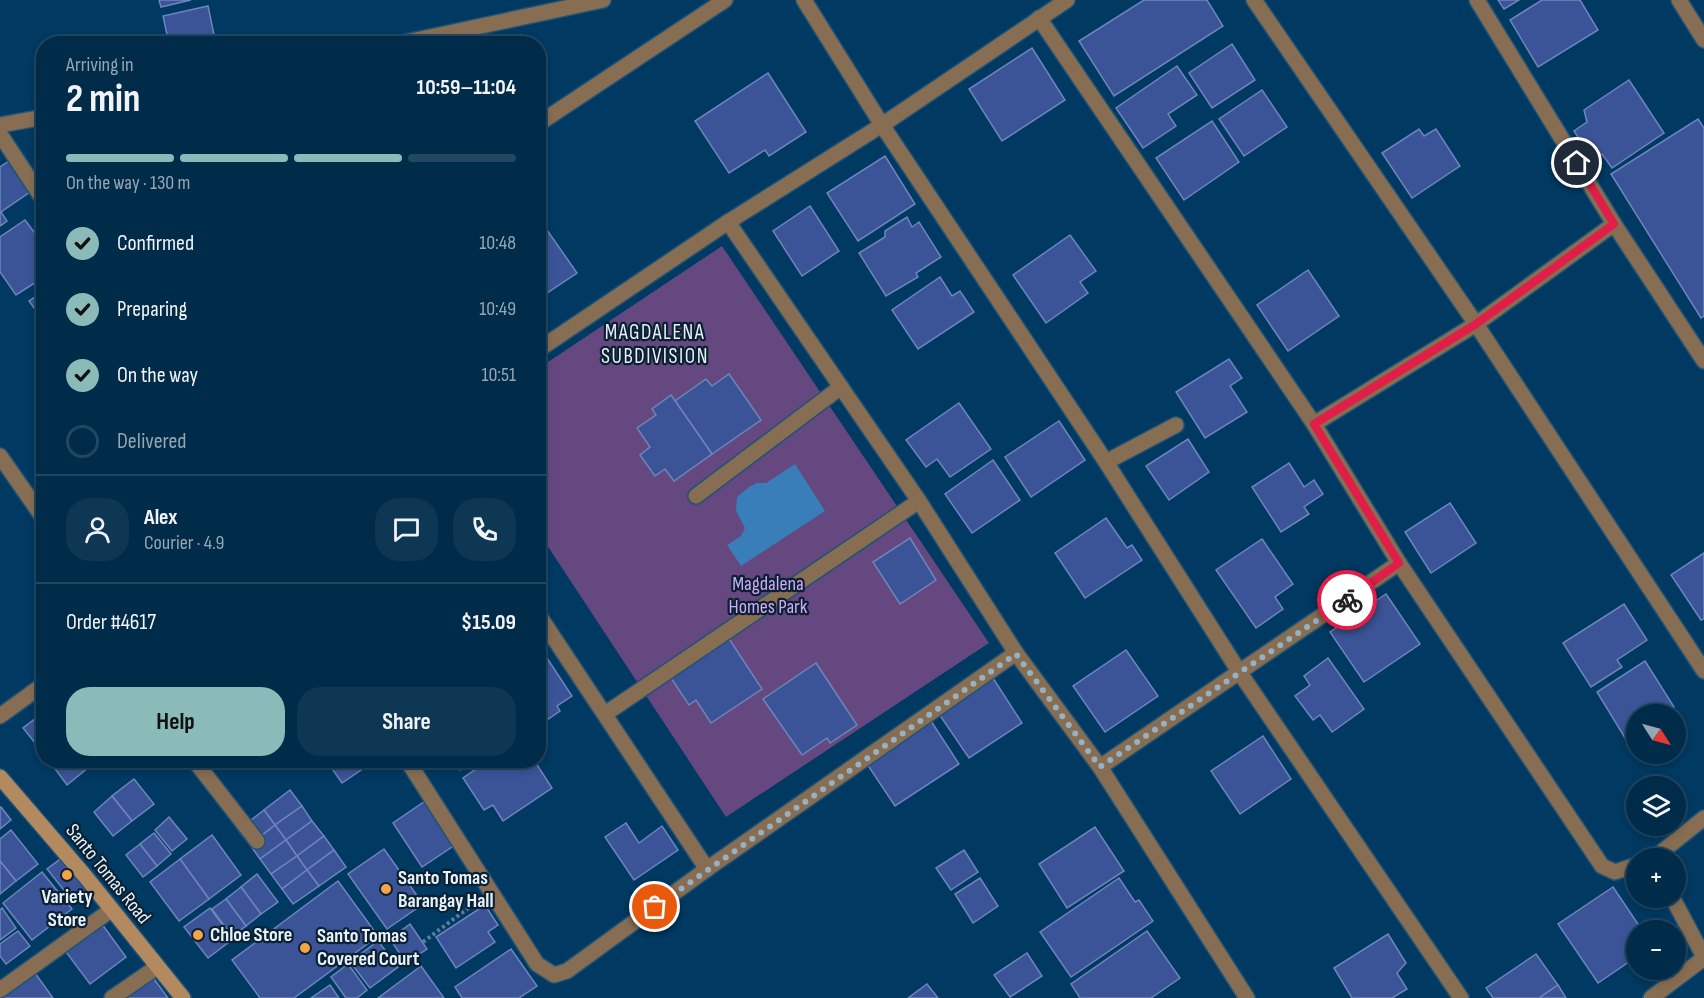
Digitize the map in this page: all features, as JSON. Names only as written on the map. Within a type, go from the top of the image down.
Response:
[{"type":"street","points":[[434,36],[603,0]]},
{"type":"street","points":[[546,119],[724,0]]},
{"type":"street","points":[[804,0],[882,125],[1106,462],[1240,673],[1461,998]]},
{"type":"street","points":[[546,345],[728,222],[882,125],[1067,0]]},
{"type":"street","points":[[1254,0],[1476,324],[1704,671]]},
{"type":"street","points":[[1477,0],[1614,224],[1702,356]]},
{"type":"street","points":[[1678,0],[1704,40]]},
{"type":"street","points":[[1039,18],[1314,424],[1399,563],[1602,866],[1615,872],[1626,868]]},
{"type":"street","points":[[0,125],[36,118]]},
{"type":"street","points":[[0,134],[36,189]]},
{"type":"street","points":[[728,222],[919,501],[1016,654],[1100,767],[1247,998]]},
{"type":"street","points":[[1314,424],[1476,324],[1614,224]]},
{"type":"street","points":[[696,496],[841,387]]},
{"type":"street","points":[[1106,462],[1176,425]]},
{"type":"street","points":[[0,456],[36,508]]},
{"type":"street","points":[[605,714],[919,501]]},
{"type":"street","points":[[1100,767],[1399,563]]},
{"type":"street","points":[[546,626],[707,869]]},
{"type":"street","points":[[411,768],[537,963],[554,975],[567,971],[707,869],[1016,654]]},
{"type":"street","points":[[0,716],[36,690]]},
{"type":"street","points":[[200,768],[257,841]]},
{"type":"street","name":"Santo Tomas Road","points":[[0,777],[183,998]]},
{"type":"street","points":[[1666,848],[1704,818]]},
{"type":"street","points":[[1651,998],[1704,957],[1678,908]]},
{"type":"street","points":[[0,990],[111,910]]},
{"type":"street","points":[[112,998],[157,967]]},
{"type":"path","points":[[423,942],[490,891]]},
{"type":"green space","name":"Magdalena Homes Park","points":[[722,246],[989,643],[726,817],[546,544],[546,363]]},
{"type":"water","points":[[795,464],[825,511],[741,566],[727,545],[741,536],[745,528],[736,511],[737,497],[749,487],[757,483],[766,483]]},
{"type":"building","points":[[159,0],[191,0],[161,7]]},
{"type":"building","points":[[1144,0],[1207,0],[1223,26],[1114,96],[1079,41]]},
{"type":"building","points":[[1498,0],[1519,0],[1504,9]]},
{"type":"building","points":[[1542,0],[1580,0],[1598,30],[1538,67],[1510,20]]},
{"type":"building","points":[[208,6],[214,36],[167,36],[163,16]]},
{"type":"building","points":[[1232,44],[1255,80],[1212,108],[1189,73]]},
{"type":"building","points":[[1032,48],[1065,100],[1002,141],[969,89]]},
{"type":"building","points":[[1177,66],[1197,95],[1168,114],[1176,126],[1143,148],[1116,108]]},
{"type":"building","points":[[768,73],[806,132],[769,156],[765,150],[729,173],[695,121]]},
{"type":"building","points":[[1629,80],[1664,133],[1612,168],[1602,154],[1593,160],[1574,131],[1587,122],[1584,110]]},
{"type":"building","points":[[1262,90],[1287,127],[1244,156],[1219,119]]},
{"type":"building","points":[[1698,119],[1704,128],[1704,316],[1701,318],[1611,174]]},
{"type":"building","points":[[1212,121],[1239,162],[1184,200],[1156,158]]},
{"type":"building","points":[[1419,129],[1424,136],[1436,129],[1460,166],[1412,198],[1382,153]]},
{"type":"building","points":[[885,156],[915,204],[858,241],[827,193]]},
{"type":"building","points":[[9,161],[30,192],[1,212],[7,221],[0,226],[0,167]]},
{"type":"building","points":[[810,206],[839,251],[802,276],[773,231]]},
{"type":"building","points":[[907,217],[912,227],[919,222],[941,257],[916,273],[918,277],[886,296],[859,253],[885,237],[885,231]]},
{"type":"building","points":[[25,220],[34,232],[36,231],[36,282],[16,295],[0,272],[0,237]]},
{"type":"building","points":[[546,231],[577,273],[546,294]]},
{"type":"building","points":[[1070,235],[1096,271],[1080,282],[1088,293],[1046,323],[1013,275]]},
{"type":"building","points":[[1308,270],[1339,316],[1288,351],[1257,305]]},
{"type":"building","points":[[940,277],[952,296],[960,291],[974,312],[918,349],[892,310]]},
{"type":"building","points":[[36,296],[36,311],[29,301]]},
{"type":"building","points":[[1229,359],[1242,378],[1230,386],[1247,412],[1205,438],[1176,392]]},
{"type":"building","points":[[729,374],[761,420],[712,454],[675,401],[706,379],[712,386]]},
{"type":"building","points":[[671,395],[712,454],[674,481],[665,469],[655,476],[640,455],[650,447],[637,428],[656,415],[652,409]]},
{"type":"building","points":[[959,403],[991,449],[950,477],[937,459],[926,467],[906,440]]},
{"type":"building","points":[[1059,421],[1085,460],[1031,497],[1005,457]]},
{"type":"building","points":[[1188,439],[1209,472],[1169,500],[1146,466]]},
{"type":"building","points":[[993,460],[1020,500],[972,533],[945,494]]},
{"type":"building","points":[[1289,463],[1304,487],[1314,480],[1323,494],[1304,507],[1309,514],[1281,532],[1252,487]]},
{"type":"building","points":[[1450,503],[1476,543],[1431,573],[1405,532]]},
{"type":"building","points":[[1106,518],[1127,548],[1132,545],[1142,560],[1085,598],[1055,553]]},
{"type":"building","points":[[910,538],[936,580],[900,604],[873,562]]},
{"type":"building","points":[[1262,539],[1293,584],[1275,597],[1283,609],[1256,628],[1216,570]]},
{"type":"building","points":[[1704,553],[1704,619],[1701,620],[1671,575]]},
{"type":"building","points":[[1386,594],[1420,644],[1364,682],[1330,632]]},
{"type":"building","points":[[1624,604],[1647,640],[1617,660],[1622,667],[1591,687],[1563,643]]},
{"type":"building","points":[[726,634],[762,689],[711,723],[696,700],[689,705],[667,672]]},
{"type":"building","points":[[1126,650],[1158,696],[1105,732],[1073,686]]},
{"type":"building","points":[[546,657],[572,696],[557,706],[560,711],[546,721]]},
{"type":"building","points":[[1328,658],[1364,709],[1332,732],[1320,715],[1313,720],[1295,696],[1310,685],[1304,676]]},
{"type":"building","points":[[1645,661],[1672,704],[1626,704],[1625,738],[1597,692]]},
{"type":"building","points":[[816,663],[857,725],[830,743],[827,738],[802,755],[763,699]]},
{"type":"building","points":[[993,678],[1022,723],[969,758],[939,714]]},
{"type":"building","points":[[36,718],[36,744],[23,728]]},
{"type":"building","points":[[931,721],[959,764],[895,806],[867,764]]},
{"type":"building","points":[[1263,736],[1291,779],[1240,814],[1211,771]]},
{"type":"building","points":[[54,768],[88,768],[67,785]]},
{"type":"building","points":[[332,768],[364,768],[342,783]]},
{"type":"building","points":[[477,768],[539,768],[552,788],[503,821],[493,805],[484,810],[463,778]]},
{"type":"building","points":[[134,779],[154,804],[132,821],[112,796]]},
{"type":"building","points":[[290,790],[302,806],[275,825],[264,810]]},
{"type":"building","points":[[112,796],[132,821],[113,836],[94,812]]},
{"type":"building","points":[[428,799],[458,843],[422,867],[393,823]]},
{"type":"building","points":[[302,806],[312,821],[286,840],[275,825]]},
{"type":"building","points":[[0,808],[11,820],[0,829]]},
{"type":"building","points":[[264,810],[275,825],[250,845],[238,830]]},
{"type":"building","points":[[169,817],[187,839],[172,851],[155,830]]},
{"type":"building","points":[[312,821],[324,836],[297,856],[286,840]]},
{"type":"building","points":[[626,823],[639,843],[662,826],[678,850],[634,880],[605,837]]},
{"type":"building","points":[[275,825],[286,840],[260,859],[250,845]]},
{"type":"building","points":[[1095,827],[1124,871],[1067,908],[1039,864]]},
{"type":"building","points":[[11,830],[38,864],[16,881],[0,861],[0,839]]},
{"type":"building","points":[[154,833],[171,854],[157,866],[140,844]]},
{"type":"building","points":[[212,835],[241,875],[209,899],[180,859]]},
{"type":"building","points":[[324,836],[334,850],[307,870],[297,856]]},
{"type":"building","points":[[286,840],[297,856],[271,874],[260,859]]},
{"type":"building","points":[[140,844],[157,866],[143,877],[126,855]]},
{"type":"building","name":"Santo Tomas Barangay Hall","points":[[384,849],[423,904],[387,929],[348,874]]},
{"type":"building","points":[[334,850],[346,867],[319,886],[307,870]]},
{"type":"building","points":[[964,850],[978,872],[951,890],[936,868]]},
{"type":"building","points":[[71,851],[97,885],[74,903],[47,869]]},
{"type":"building","points":[[297,856],[307,870],[282,889],[271,874]]},
{"type":"building","points":[[180,859],[209,899],[179,921],[150,882]]},
{"type":"building","points":[[0,861],[16,881],[0,894]]},
{"type":"building","points":[[307,870],[319,886],[293,904],[282,889]]},
{"type":"building","points":[[42,872],[72,909],[32,940],[3,903]]},
{"type":"building","points":[[257,874],[278,902],[261,914],[241,887]]},
{"type":"building","points":[[980,878],[998,906],[973,923],[955,894]]},
{"type":"building","points":[[1119,878],[1135,902],[1139,900],[1153,921],[1071,977],[1040,932]]},
{"type":"building","name":"Santo Tomas Covered Court","points":[[338,881],[378,936],[294,998],[260,998],[232,960]]},
{"type":"building","points":[[241,887],[261,914],[246,926],[226,899]]},
{"type":"building","points":[[1613,887],[1635,920],[1626,920],[1626,964],[1598,983],[1558,924]]},
{"type":"building","points":[[226,899],[246,926],[232,936],[212,909]]},
{"type":"building","points":[[485,905],[498,925],[488,932],[495,942],[456,968],[436,937]]},
{"type":"building","points":[[2,908],[16,928],[0,940],[0,910]]},
{"type":"building","points":[[210,908],[233,939],[208,958],[184,927]]},
{"type":"building","points":[[99,920],[126,957],[90,984],[63,948]]},
{"type":"building","points":[[410,924],[427,949],[406,963],[390,939]]},
{"type":"building","points":[[18,931],[30,946],[6,964],[0,956],[0,944]]},
{"type":"building","points":[[1147,931],[1180,978],[1151,998],[1080,998],[1071,984]]},
{"type":"building","points":[[1388,934],[1406,963],[1397,973],[1407,989],[1392,998],[1352,998],[1334,968]]},
{"type":"building","points":[[378,941],[398,967],[370,988],[350,962]]},
{"type":"building","points":[[511,949],[537,986],[519,998],[462,998],[455,987]]},
{"type":"building","points":[[1027,953],[1042,976],[1010,997],[994,975]]},
{"type":"building","points":[[1536,954],[1558,985],[1539,998],[1493,998],[1486,988]]},
{"type":"building","points":[[348,964],[367,990],[357,998],[346,998],[331,977]]},
{"type":"building","points":[[421,966],[444,998],[378,998]]},
{"type":"building","points":[[35,973],[53,998],[0,998],[0,996]]},
{"type":"building","points":[[151,975],[168,998],[120,998]]},
{"type":"building","points":[[927,984],[938,998],[908,998]]},
{"type":"building","points":[[330,985],[339,998],[311,998]]},
{"type":"building","points":[[1558,985],[1566,998],[1539,998]]},
{"type":"way so far","points":[[655,907],[1016,654],[1100,767],[1347,600]]},
{"type":"place","name":"Variety Store","points":[[67,875]]},
{"type":"place","name":"Santo Tomas Barangay Hall","points":[[386,889]]},
{"type":"place","name":"Chloe Store","points":[[198,935]]},
{"type":"place","name":"Santo Tomas Covered Court","points":[[305,948]]},
{"type":"district","name":"MAGDALENA SUBDIVISION","points":[[655,344]]},
{"type":"route","points":[[1347,600],[1399,563],[1314,424],[1476,324],[1614,224],[1577,163]]}]
